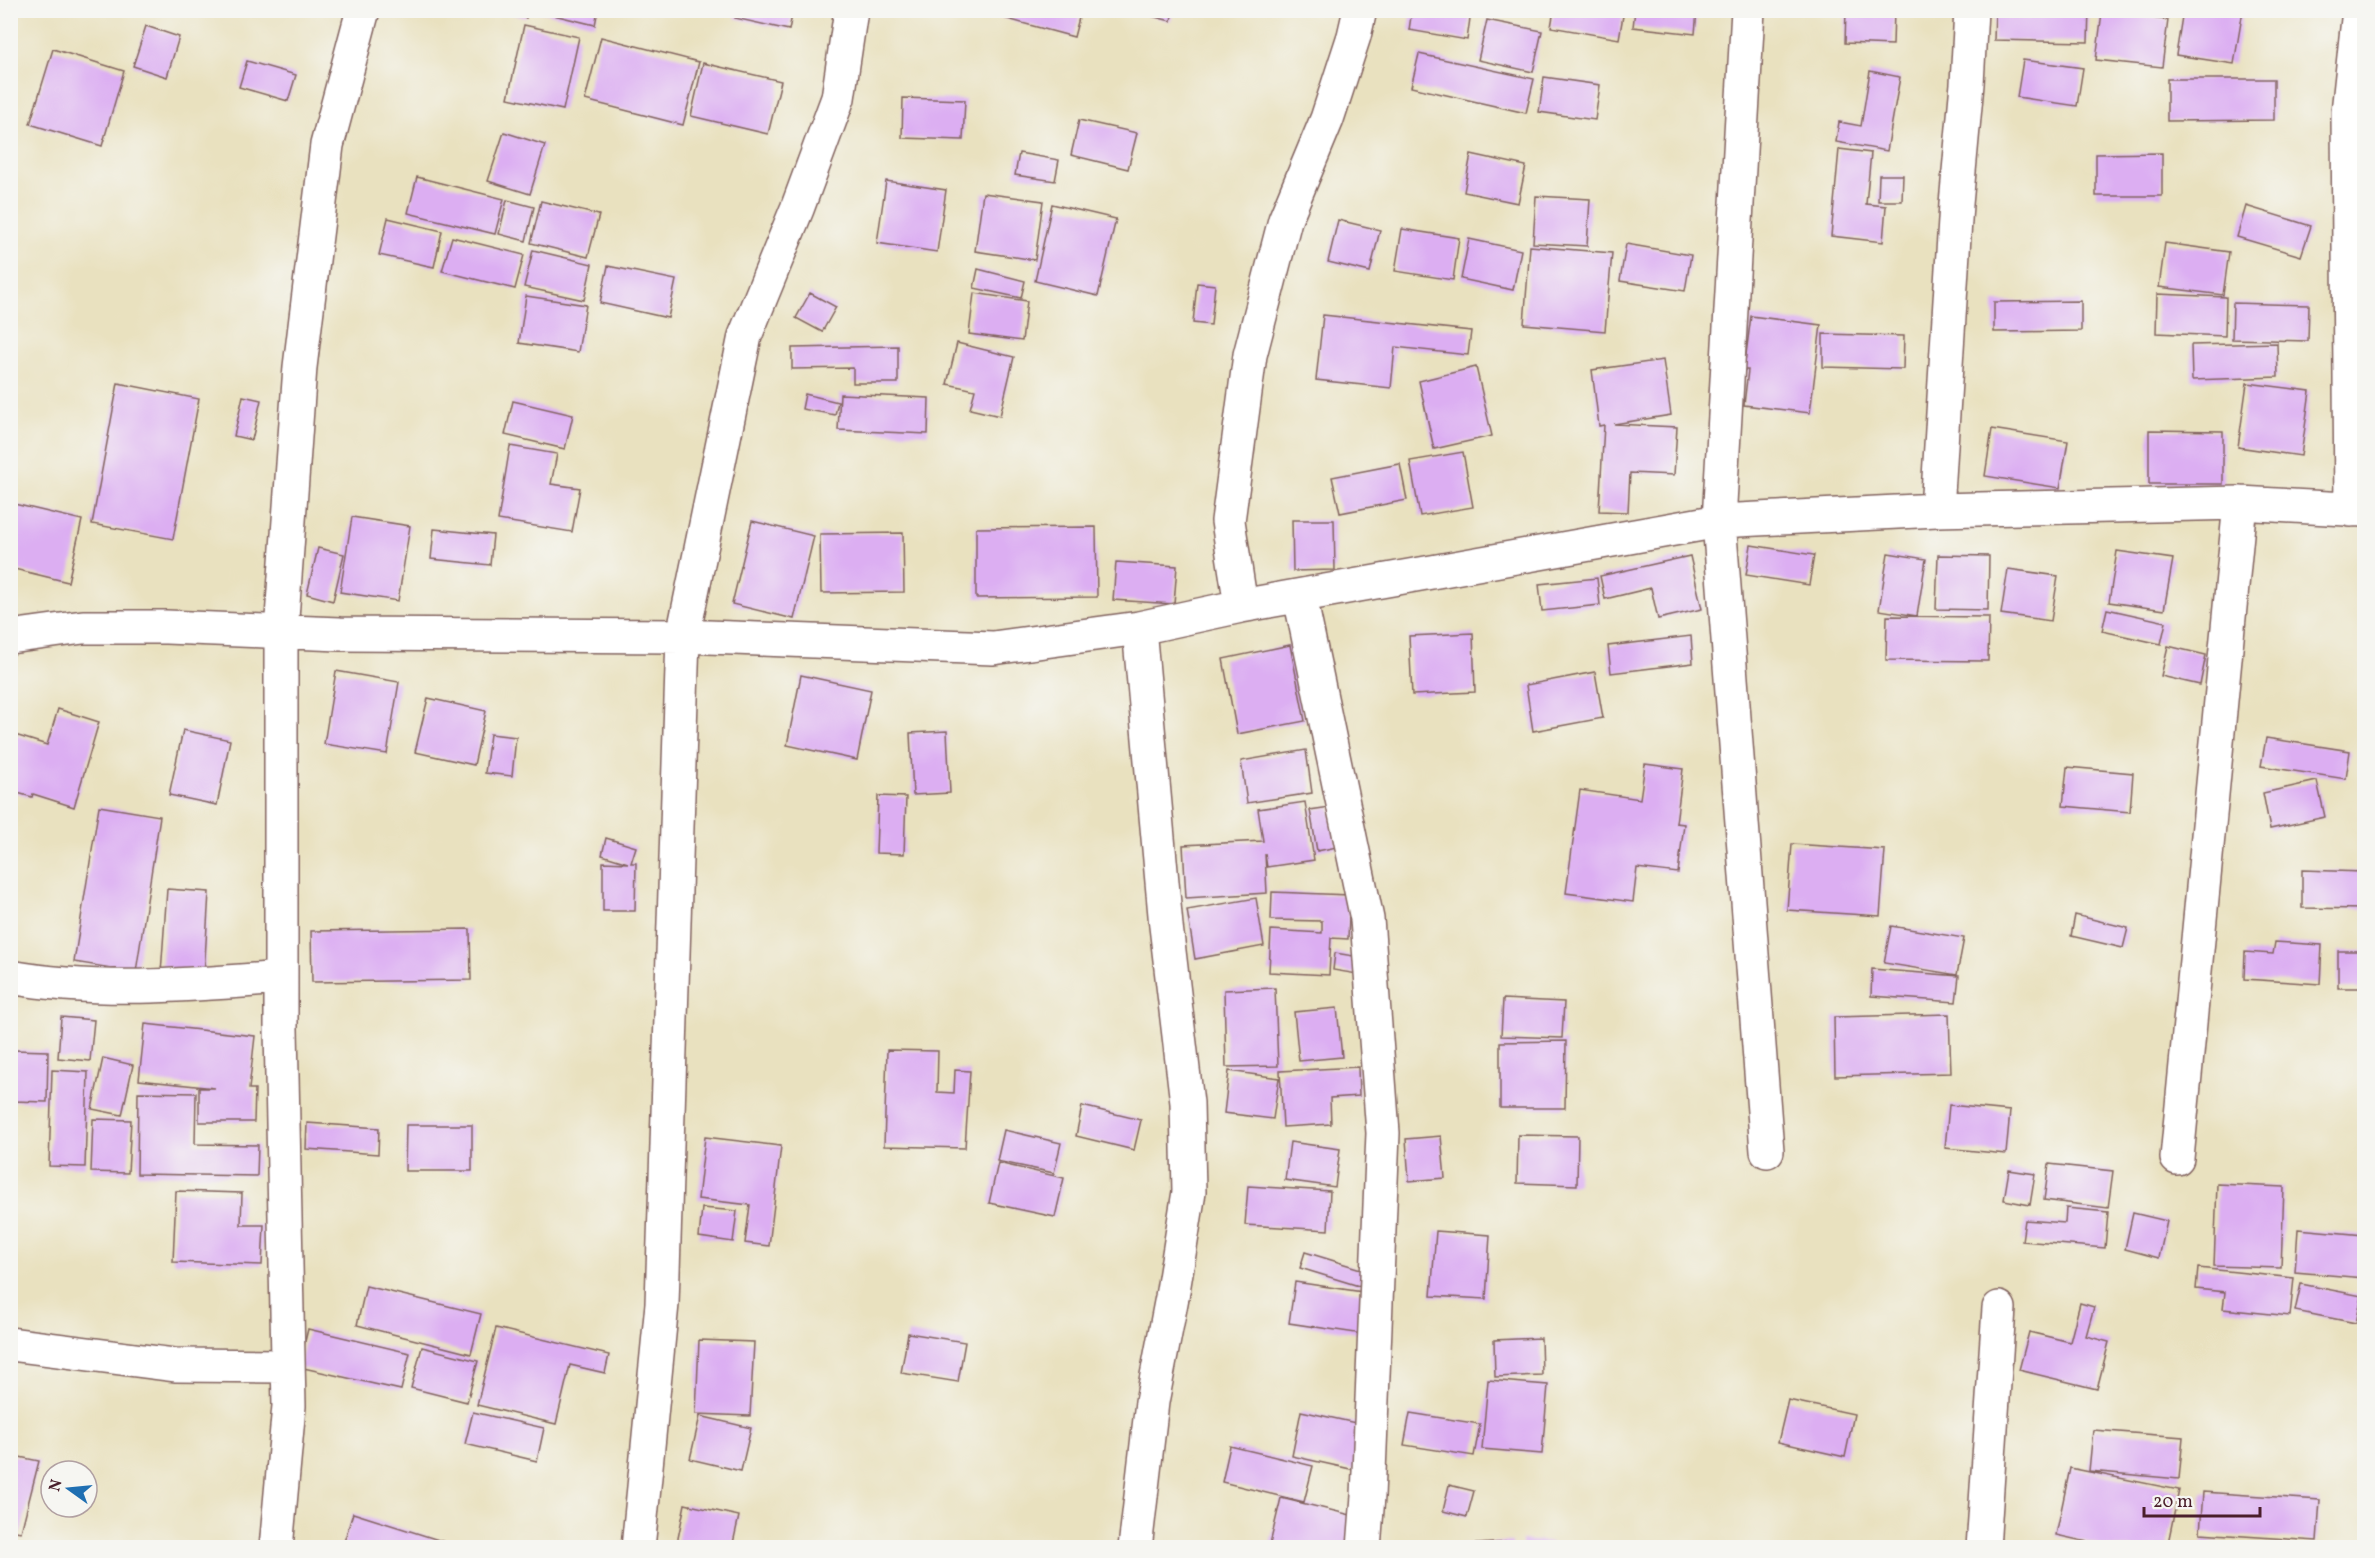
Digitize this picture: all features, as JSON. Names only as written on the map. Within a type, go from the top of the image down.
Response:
[{"type":"street","points":[[276,1548],[289,1406],[281,978],[281,632],[300,367],[327,145],[363,10]]},
{"type":"street","points":[[638,1548],[662,1304],[683,636],[745,336],[797,209],[838,98],[852,10]]},
{"type":"street","points":[[1241,606],[1228,522],[1250,355],[1285,220],[1327,119],[1360,10]]},
{"type":"street","points":[[1748,10],[1719,521],[1767,1151]]},
{"type":"street","points":[[1937,510],[1956,204],[1971,10]]},
{"type":"street","points":[[10,637],[83,627],[166,627],[352,634],[683,636],[993,648],[1139,628],[1241,606],[1719,521],[1937,510],[2240,503],[2358,510],[2349,111],[2359,10]]},
{"type":"street","points":[[2177,1158],[2240,503]]},
{"type":"street","points":[[1300,597],[1367,919],[1382,1121],[1369,1473],[1364,1548]]},
{"type":"street","points":[[1135,1548],[1152,1402],[1189,1192],[1187,1103],[1166,926],[1139,628]]},
{"type":"street","points":[[10,977],[43,983],[157,987],[281,978]]},
{"type":"street","points":[[1983,1548],[1999,1308]]},
{"type":"street","points":[[10,1344],[174,1365],[288,1366]]},
{"type":"building","points":[[499,10],[528,10],[526,18]]},
{"type":"building","points":[[533,10],[598,10],[595,25]]},
{"type":"building","points":[[737,10],[793,10],[789,30],[735,18]]},
{"type":"building","points":[[974,10],[1081,10],[1074,37]]},
{"type":"building","points":[[1128,10],[1173,10],[1171,21]]},
{"type":"building","points":[[1412,10],[1471,11],[1467,40],[1409,30]]},
{"type":"building","points":[[1554,10],[1624,10],[1619,39],[1551,27]]},
{"type":"building","points":[[1635,10],[1697,10],[1695,34],[1633,27]]},
{"type":"building","points":[[1846,10],[1894,10],[1893,45],[1845,43]]},
{"type":"building","points":[[1995,10],[2089,10],[2088,42],[1994,40]]},
{"type":"building","points":[[2183,10],[2243,10],[2234,64],[2176,55]]},
{"type":"building","points":[[2102,12],[2168,20],[2162,67],[2096,60]]},
{"type":"building","points":[[1487,20],[1542,31],[1533,72],[1478,60]]},
{"type":"building","points":[[524,25],[579,37],[563,110],[508,98]]},
{"type":"building","points":[[146,26],[179,37],[167,77],[133,66]]},
{"type":"building","points":[[601,37],[699,62],[683,125],[585,100]]},
{"type":"building","points":[[53,49],[124,71],[102,146],[30,124]]},
{"type":"building","points":[[1419,54],[1534,79],[1526,113],[1411,87]]},
{"type":"building","points":[[2023,60],[2083,68],[2077,106],[2017,97]]},
{"type":"building","points":[[247,61],[296,75],[288,101],[239,87]]},
{"type":"building","points":[[703,63],[781,81],[768,134],[691,116]]},
{"type":"building","points":[[1870,71],[1900,77],[1887,151],[1836,142],[1839,122],[1861,126]]},
{"type":"building","points":[[1544,77],[1600,85],[1595,120],[1539,112]]},
{"type":"building","points":[[2167,79],[2274,79],[2274,120],[2167,121]]},
{"type":"building","points":[[903,98],[965,100],[963,140],[902,138]]},
{"type":"building","points":[[1079,120],[1137,133],[1128,169],[1071,155]]},
{"type":"building","points":[[504,132],[545,145],[530,194],[488,181]]},
{"type":"building","points":[[1839,149],[1871,153],[1866,204],[1886,206],[1883,242],[1831,236]]},
{"type":"building","points":[[1019,153],[1059,160],[1055,181],[1015,175]]},
{"type":"building","points":[[2162,153],[2162,196],[2096,196],[2096,154]]},
{"type":"building","points":[[1471,154],[1526,166],[1518,203],[1464,192]]},
{"type":"building","points":[[1879,175],[1903,175],[1902,201],[1878,201]]},
{"type":"building","points":[[417,177],[504,199],[495,234],[408,213]]},
{"type":"building","points":[[886,181],[946,190],[937,252],[877,243]]},
{"type":"building","points":[[983,193],[1043,201],[1035,260],[975,251]]},
{"type":"building","points":[[1536,196],[1590,199],[1587,246],[1533,243]]},
{"type":"building","points":[[507,200],[534,207],[526,241],[499,234]]},
{"type":"building","points":[[541,201],[599,215],[588,257],[531,243]]},
{"type":"building","points":[[1052,204],[1116,219],[1098,296],[1035,281]]},
{"type":"building","points":[[2246,206],[2311,226],[2301,256],[2237,237]]},
{"type":"building","points":[[388,218],[442,231],[434,267],[379,255]]},
{"type":"building","points":[[1338,220],[1380,230],[1370,272],[1328,262]]},
{"type":"building","points":[[1402,229],[1459,238],[1453,280],[1395,271]]},
{"type":"building","points":[[452,237],[524,255],[515,289],[442,271]]},
{"type":"building","points":[[1469,239],[1521,250],[1513,290],[1461,279]]},
{"type":"building","points":[[2165,243],[2229,252],[2223,295],[2159,287]]},
{"type":"building","points":[[1626,244],[1691,255],[1685,291],[1620,281]]},
{"type":"building","points":[[1530,246],[1612,253],[1605,331],[1524,324]]},
{"type":"building","points":[[533,250],[592,264],[584,300],[524,287]]},
{"type":"building","points":[[608,266],[676,280],[668,318],[600,303]]},
{"type":"building","points":[[978,269],[1025,281],[1021,298],[974,288]]},
{"type":"building","points":[[1197,283],[1215,285],[1211,325],[1193,323]]},
{"type":"building","points":[[810,293],[836,307],[822,332],[796,318]]},
{"type":"building","points":[[974,293],[1027,301],[1022,341],[969,334]]},
{"type":"building","points":[[2157,294],[2226,297],[2225,336],[2156,333]]},
{"type":"building","points":[[526,296],[586,305],[578,352],[519,343]]},
{"type":"building","points":[[2081,301],[2081,331],[1994,332],[1994,302]]},
{"type":"building","points":[[2233,303],[2309,305],[2308,341],[2232,339]]},
{"type":"building","points":[[1323,315],[1471,331],[1468,355],[1395,347],[1391,388],[1316,380]]},
{"type":"building","points":[[1751,316],[1821,325],[1810,413],[1744,405],[1748,370],[1744,370]]},
{"type":"building","points":[[1823,334],[1904,336],[1903,369],[1823,367]]},
{"type":"building","points":[[957,343],[1014,357],[1000,416],[970,409],[975,390],[947,384]]},
{"type":"building","points":[[2277,343],[2278,377],[2192,380],[2191,345]]},
{"type":"building","points":[[898,346],[898,383],[853,383],[853,368],[792,369],[792,348]]},
{"type":"building","points":[[1663,360],[1671,415],[1614,424],[1677,427],[1674,475],[1630,473],[1628,512],[1599,511],[1604,425],[1599,426],[1592,370]]},
{"type":"building","points":[[1476,367],[1492,436],[1434,449],[1419,381]]},
{"type":"building","points":[[118,383],[199,399],[173,539],[92,524]]},
{"type":"building","points":[[2247,383],[2310,391],[2301,456],[2238,447]]},
{"type":"building","points":[[805,394],[838,402],[835,415],[802,409]]},
{"type":"building","points":[[840,394],[929,398],[928,434],[838,430]]},
{"type":"building","points":[[243,396],[261,400],[252,440],[234,436]]},
{"type":"building","points":[[513,401],[573,415],[565,449],[505,435]]},
{"type":"building","points":[[1992,429],[2068,441],[2060,488],[1985,476]]},
{"type":"building","points":[[2149,430],[2223,431],[2223,484],[2149,484]]},
{"type":"building","points":[[510,446],[557,454],[551,484],[580,488],[572,532],[498,520]]},
{"type":"building","points":[[1463,452],[1473,507],[1420,516],[1410,461]]},
{"type":"building","points":[[1400,464],[1407,500],[1340,513],[1332,477]]},
{"type":"building","points":[[10,503],[82,520],[68,582],[10,568]]},
{"type":"building","points":[[352,517],[410,526],[398,601],[340,592]]},
{"type":"building","points":[[1292,520],[1334,520],[1335,570],[1293,571]]},
{"type":"building","points":[[752,521],[814,536],[794,619],[732,604]]},
{"type":"building","points":[[1096,527],[1097,597],[976,598],[976,528]]},
{"type":"building","points":[[434,529],[493,535],[490,565],[431,559]]},
{"type":"building","points":[[903,533],[904,592],[821,593],[820,534]]},
{"type":"building","points":[[1751,545],[1814,555],[1809,585],[1746,575]]},
{"type":"building","points":[[318,548],[344,554],[333,601],[307,594]]},
{"type":"building","points":[[2117,551],[2173,559],[2164,610],[2109,602]]},
{"type":"building","points":[[1888,553],[1926,559],[1917,616],[1879,610]]},
{"type":"building","points":[[1938,555],[1989,556],[1988,610],[1936,609]]},
{"type":"building","points":[[1690,556],[1702,609],[1658,619],[1651,588],[1605,599],[1600,576]]},
{"type":"building","points":[[1116,562],[1177,566],[1174,604],[1113,600]]},
{"type":"building","points":[[2008,569],[2058,576],[2051,621],[2001,614]]},
{"type":"building","points":[[1597,578],[1600,605],[1542,611],[1539,584]]},
{"type":"building","points":[[2107,609],[2166,622],[2161,644],[2102,631]]},
{"type":"building","points":[[1887,616],[1989,617],[1988,661],[1886,660]]},
{"type":"building","points":[[1473,633],[1475,692],[1412,695],[1409,636]]},
{"type":"building","points":[[1691,636],[1693,663],[1611,673],[1608,646]]},
{"type":"building","points":[[1290,645],[1305,721],[1237,734],[1223,659]]},
{"type":"building","points":[[2168,646],[2206,655],[2200,685],[2161,676]]},
{"type":"building","points":[[336,671],[399,682],[387,754],[324,744]]},
{"type":"building","points":[[1595,672],[1603,718],[1533,731],[1526,685]]},
{"type":"building","points":[[801,675],[871,690],[857,760],[787,745]]},
{"type":"building","points":[[428,698],[486,711],[474,765],[415,752]]},
{"type":"building","points":[[58,709],[99,722],[74,807],[33,794],[32,797],[10,791],[12,734],[47,745]]},
{"type":"building","points":[[183,730],[230,740],[217,805],[169,795]]},
{"type":"building","points":[[947,731],[950,793],[913,795],[910,733]]},
{"type":"building","points":[[490,734],[516,737],[512,776],[485,773]]},
{"type":"building","points":[[2266,738],[2350,751],[2346,779],[2261,766]]},
{"type":"building","points":[[1306,750],[1312,793],[1247,803],[1241,761]]},
{"type":"building","points":[[1645,764],[1683,769],[1676,823],[1684,824],[1678,873],[1637,868],[1633,902],[1566,893],[1580,790],[1640,799]]},
{"type":"building","points":[[2067,767],[2133,773],[2130,812],[2063,806]]},
{"type":"building","points":[[2317,781],[2325,817],[2270,829],[2263,793]]},
{"type":"building","points":[[878,796],[906,797],[904,854],[876,853]]},
{"type":"building","points":[[1305,802],[1314,860],[1267,867],[1265,854],[1267,893],[1186,898],[1183,845],[1263,841],[1258,809]]},
{"type":"building","points":[[99,806],[160,816],[136,972],[74,962]]},
{"type":"building","points":[[1330,807],[1337,847],[1317,851],[1310,810]]},
{"type":"building","points":[[606,838],[636,847],[631,863],[636,863],[635,911],[603,911],[603,862],[628,863],[602,855]]},
{"type":"building","points":[[1792,844],[1885,850],[1880,916],[1787,910]]},
{"type":"building","points":[[2302,870],[2364,872],[2364,909],[2302,908]]},
{"type":"building","points":[[167,889],[209,892],[204,976],[161,973]]},
{"type":"building","points":[[1272,892],[1350,895],[1348,939],[1331,938],[1329,975],[1269,972],[1271,930],[1322,933],[1322,921],[1271,920]]},
{"type":"building","points":[[1256,898],[1264,946],[1195,959],[1187,910]]},
{"type":"building","points":[[2075,915],[2128,928],[2123,948],[2071,936]]},
{"type":"building","points":[[1891,926],[1964,938],[1957,975],[1884,963]]},
{"type":"building","points":[[470,929],[471,980],[312,982],[311,931]]},
{"type":"building","points":[[2275,942],[2322,945],[2320,984],[2244,979],[2245,952],[2273,954]]},
{"type":"building","points":[[2338,951],[2364,951],[2364,988],[2338,988]]},
{"type":"building","points":[[1335,953],[1360,957],[1357,974],[1333,970]]},
{"type":"building","points":[[1872,969],[1959,976],[1956,1002],[1871,996]]},
{"type":"building","points":[[1275,988],[1278,1066],[1226,1067],[1224,990]]},
{"type":"building","points":[[1503,999],[1564,1002],[1562,1038],[1501,1036]]},
{"type":"building","points":[[1337,1008],[1342,1057],[1299,1061],[1294,1012]]},
{"type":"building","points":[[1949,1014],[1951,1073],[1835,1076],[1834,1017]]},
{"type":"building","points":[[61,1017],[94,1020],[90,1061],[58,1058]]},
{"type":"building","points":[[145,1024],[255,1036],[249,1089],[255,1089],[254,1122],[199,1122],[199,1088],[215,1088],[139,1080]]},
{"type":"building","points":[[1566,1041],[1565,1108],[1500,1108],[1500,1042]]},
{"type":"building","points":[[13,1050],[48,1051],[47,1102],[12,1101]]},
{"type":"building","points":[[887,1050],[938,1051],[937,1092],[954,1093],[955,1070],[970,1071],[965,1148],[884,1146]]},
{"type":"building","points":[[103,1058],[133,1065],[122,1115],[92,1109]]},
{"type":"building","points":[[1358,1067],[1359,1096],[1330,1098],[1331,1124],[1283,1127],[1280,1071]]},
{"type":"building","points":[[52,1070],[88,1072],[85,1167],[49,1166]]},
{"type":"building","points":[[1229,1071],[1279,1078],[1273,1119],[1224,1113]]},
{"type":"building","points":[[138,1092],[196,1093],[195,1144],[258,1145],[257,1176],[137,1174]]},
{"type":"building","points":[[1949,1105],[2010,1111],[2006,1154],[1945,1148]]},
{"type":"building","points":[[1082,1106],[1141,1120],[1134,1150],[1076,1136]]},
{"type":"building","points":[[93,1119],[131,1120],[128,1173],[91,1172]]},
{"type":"building","points":[[307,1123],[379,1128],[378,1154],[306,1149]]},
{"type":"building","points":[[406,1125],[472,1125],[472,1171],[405,1171]]},
{"type":"building","points":[[1004,1130],[1061,1143],[1054,1173],[997,1161]]},
{"type":"building","points":[[1518,1135],[1578,1136],[1577,1185],[1517,1183]]},
{"type":"building","points":[[1441,1136],[1445,1178],[1409,1181],[1406,1139]]},
{"type":"building","points":[[705,1137],[781,1146],[769,1246],[745,1243],[750,1205],[698,1199]]},
{"type":"building","points":[[1290,1142],[1340,1149],[1335,1187],[1285,1180]]},
{"type":"building","points":[[998,1163],[1064,1178],[1055,1217],[989,1203]]},
{"type":"building","points":[[2049,1164],[2113,1171],[2108,1208],[2044,1200]]},
{"type":"building","points":[[2009,1170],[2035,1174],[2030,1205],[2004,1200]]},
{"type":"building","points":[[2217,1184],[2284,1187],[2281,1268],[2214,1266]]},
{"type":"building","points":[[1248,1186],[1330,1191],[1328,1230],[1245,1225]]},
{"type":"building","points":[[176,1191],[242,1193],[241,1225],[264,1225],[262,1265],[173,1262]]},
{"type":"building","points":[[702,1208],[737,1211],[733,1242],[699,1237]]},
{"type":"building","points":[[2066,1208],[2108,1212],[2105,1248],[2022,1241],[2025,1220],[2065,1223]]},
{"type":"building","points":[[2133,1213],[2167,1221],[2159,1258],[2125,1249]]},
{"type":"building","points":[[2298,1229],[2364,1235],[2364,1278],[2295,1272]]},
{"type":"building","points":[[1436,1231],[1490,1235],[1486,1299],[1431,1296]]},
{"type":"building","points":[[1305,1252],[1364,1270],[1359,1286],[1300,1268]]},
{"type":"building","points":[[2198,1268],[2294,1278],[2290,1316],[2223,1309],[2225,1292],[2196,1289]]},
{"type":"building","points":[[1295,1282],[1376,1294],[1369,1335],[1289,1323]]},
{"type":"building","points":[[2301,1284],[2362,1296],[2356,1323],[2295,1311]]},
{"type":"building","points":[[366,1286],[481,1314],[471,1354],[357,1325]]},
{"type":"building","points":[[2080,1303],[2094,1307],[2086,1336],[2109,1342],[2097,1389],[2019,1370],[2029,1332],[2070,1342]]},
{"type":"building","points":[[496,1328],[609,1355],[605,1373],[570,1365],[556,1424],[477,1405]]},
{"type":"building","points":[[308,1329],[410,1353],[401,1390],[299,1367]]},
{"type":"building","points":[[908,1333],[965,1342],[958,1382],[901,1373]]},
{"type":"building","points":[[1541,1338],[1542,1375],[1495,1377],[1494,1340]]},
{"type":"building","points":[[699,1340],[754,1342],[750,1416],[696,1414]]},
{"type":"building","points":[[422,1347],[478,1361],[467,1402],[411,1388]]},
{"type":"building","points":[[1488,1380],[1548,1385],[1542,1454],[1482,1449]]},
{"type":"building","points":[[1788,1400],[1854,1414],[1845,1457],[1778,1442]]},
{"type":"building","points":[[1301,1411],[1365,1425],[1355,1470],[1292,1456]]},
{"type":"building","points":[[473,1412],[544,1428],[537,1461],[465,1444]]},
{"type":"building","points":[[1410,1413],[1480,1424],[1474,1456],[1404,1445]]},
{"type":"building","points":[[700,1416],[751,1428],[741,1471],[690,1459]]},
{"type":"building","points":[[2093,1430],[2183,1437],[2179,1479],[2089,1471]]},
{"type":"building","points":[[1230,1446],[1313,1466],[1304,1502],[1222,1482]]},
{"type":"building","points":[[10,1455],[39,1461],[21,1532],[10,1530]]},
{"type":"building","points":[[2070,1468],[2179,1490],[2167,1548],[2114,1548],[2056,1535]]},
{"type":"building","points":[[1449,1485],[1474,1491],[1467,1517],[1443,1511]]},
{"type":"building","points":[[2203,1492],[2320,1500],[2317,1541],[2200,1533]]},
{"type":"building","points":[[1281,1498],[1355,1516],[1348,1548],[1269,1548]]},
{"type":"building","points":[[685,1504],[739,1516],[732,1548],[676,1548]]},
{"type":"building","points":[[353,1513],[461,1548],[351,1548],[343,1545]]},
{"type":"building","points":[[1522,1540],[1552,1543],[1552,1548],[1522,1548]]},
{"type":"building","points":[[2203,1540],[2234,1546],[2234,1548],[2201,1548]]},
{"type":"building","points":[[1512,1542],[1512,1548],[1442,1548],[1442,1546]]}]
